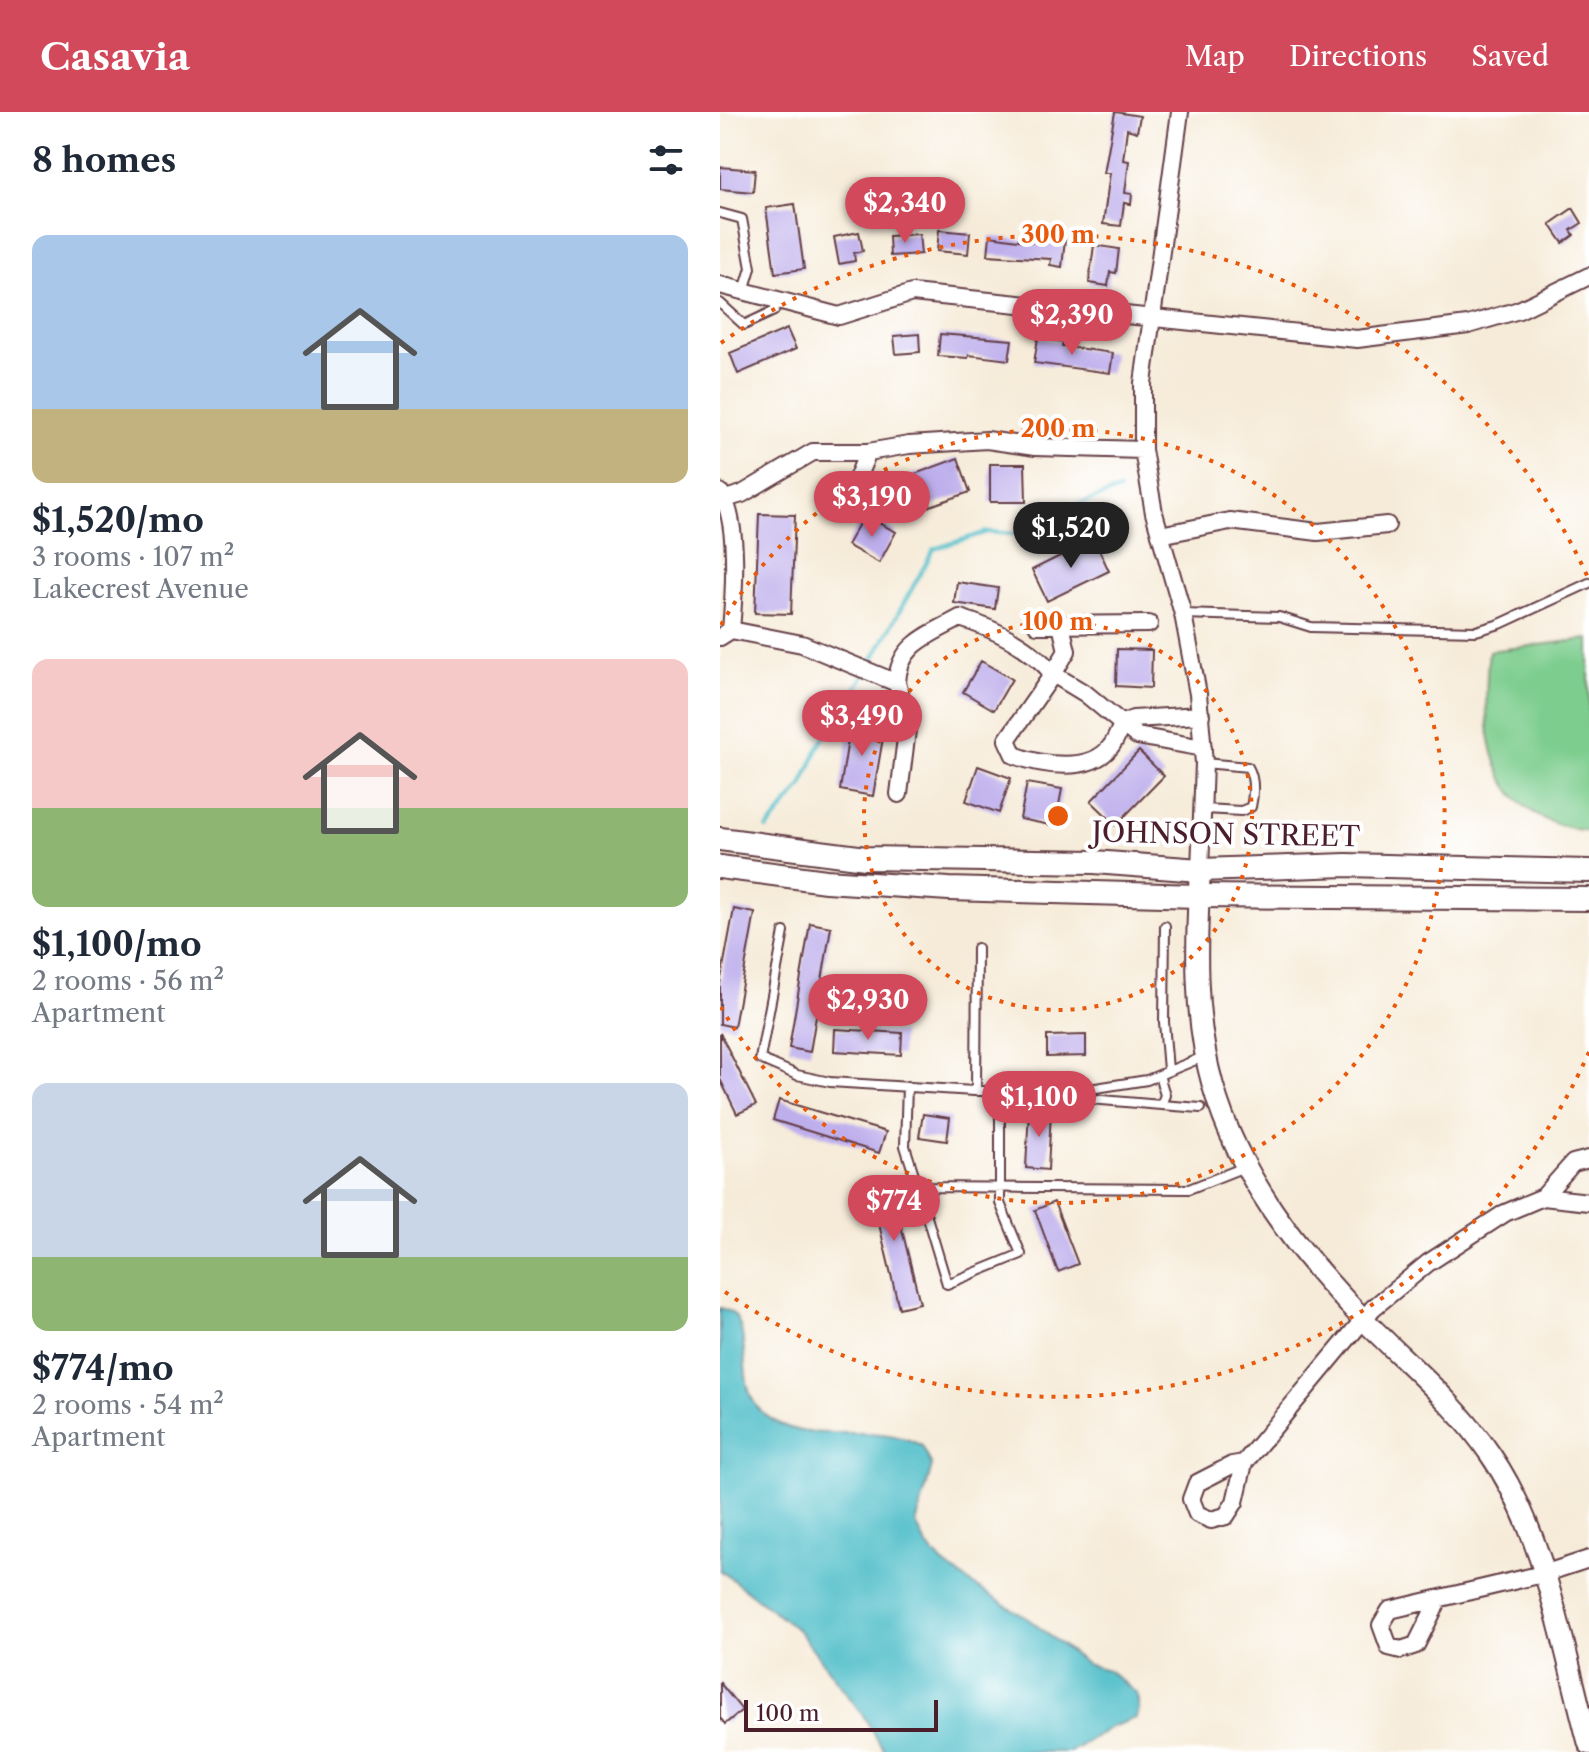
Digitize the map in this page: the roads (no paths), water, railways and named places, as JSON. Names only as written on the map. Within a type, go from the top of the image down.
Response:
[{"type":"main road","name":"JOHNSON STREET","points":[[720,839],[866,858],[1094,862],[1200,870],[1346,865],[1589,871]]},
{"type":"main road","points":[[720,867],[845,883],[1199,896],[1589,899]]},
{"type":"street","points":[[1180,112],[1143,383],[1143,450],[1160,535],[1183,614],[1201,715],[1204,809],[1196,968],[1213,1085],[1233,1139],[1305,1257],[1490,1452],[1515,1495],[1543,1574],[1589,1744]]},
{"type":"street","points":[[720,285],[839,316],[912,293],[1357,339],[1425,333],[1519,310],[1589,276]]},
{"type":"street","points":[[897,683],[802,644],[726,634],[732,552],[722,496],[742,494],[813,452],[868,452],[909,445],[987,440],[1035,447],[1143,450]]},
{"type":"street","points":[[846,505],[868,452]]},
{"type":"street","points":[[1160,535],[1230,521],[1318,532],[1387,525]]},
{"type":"street","points":[[899,794],[908,722],[897,683],[898,665],[911,646],[960,618],[993,628],[1036,655],[1053,674],[1137,736],[1204,756]]},
{"type":"street","points":[[1037,625],[1149,624]]},
{"type":"street","points":[[1061,625],[1067,651],[1007,740],[1014,755],[1046,764],[1067,765],[1091,759],[1110,749],[1123,723],[1133,719],[1201,715]]},
{"type":"street","points":[[1244,1463],[1363,1319],[1428,1263],[1505,1213],[1543,1197],[1573,1163],[1589,1159]]},
{"type":"street","points":[[1543,1197],[1589,1202]]},
{"type":"street","points":[[1439,1599],[1543,1574],[1589,1559]]},
{"type":"lane","points":[[720,213],[742,219],[751,268],[744,291]]},
{"type":"lane","points":[[720,303],[744,325],[774,311],[779,299]]},
{"type":"lane","points":[[1183,614],[1279,617],[1311,627],[1476,631],[1500,624],[1589,583]]},
{"type":"lane","points":[[1204,756],[1248,767],[1253,775],[1253,797],[1251,807],[1241,811],[1204,809]]},
{"type":"lane","points":[[1165,926],[1164,1022],[1168,1070]]},
{"type":"lane","points":[[784,932],[760,1059],[797,1075],[830,1082],[976,1091],[1083,1090],[1159,1075],[1208,1056]]},
{"type":"lane","points":[[976,1091],[977,948]]},
{"type":"lane","points":[[1159,1075],[1165,1095],[1161,1105]]},
{"type":"lane","points":[[907,1086],[905,1146],[947,1284],[1021,1254],[1000,1203],[1000,1091]]},
{"type":"lane","points":[[1090,1099],[1201,1108]]},
{"type":"lane","points":[[918,1187],[1189,1189],[1248,1166]]},
{"type":"water","points":[[720,1308],[732,1313],[739,1322],[747,1382],[751,1397],[759,1409],[776,1422],[795,1430],[879,1434],[922,1446],[932,1466],[916,1524],[926,1545],[942,1563],[1027,1618],[1086,1664],[1108,1670],[1137,1694],[1139,1710],[1136,1718],[1111,1727],[1070,1752],[885,1752],[863,1715],[799,1631],[720,1570]]},
{"type":"waterway","points":[[869,666],[934,549],[987,532],[1033,535],[1079,504],[1119,490]]},
{"type":"waterway","points":[[767,829],[802,786],[819,746],[865,674]]}]
